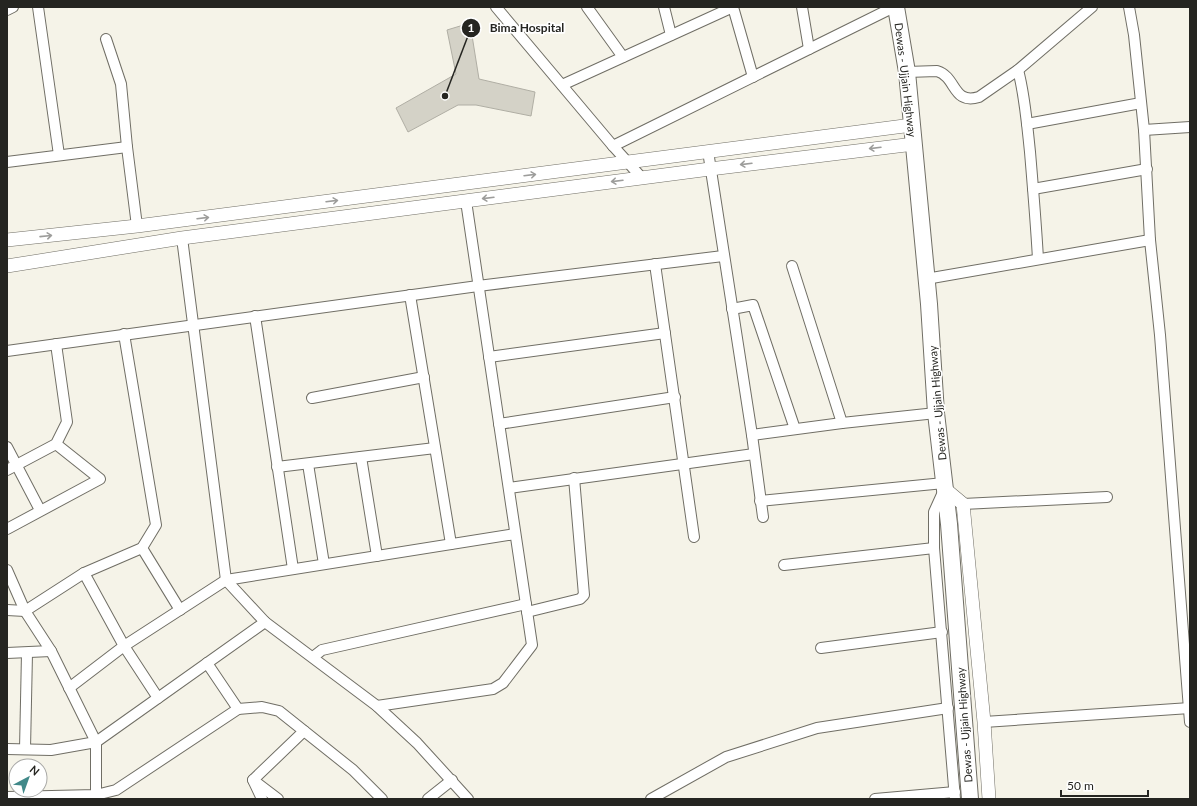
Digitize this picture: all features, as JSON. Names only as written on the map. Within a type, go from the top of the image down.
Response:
[{"type":"main road","name":"Dewas - Ujjain Highway","points":[[895,7],[907,72],[914,144],[936,413],[949,524],[970,799]]},
{"type":"street","points":[[7,10],[13,7]]},
{"type":"street","points":[[38,7],[59,155]]},
{"type":"street","points":[[496,7],[613,146],[642,178]]},
{"type":"street","points":[[587,7],[624,57]]},
{"type":"street","points":[[664,7],[671,35]]},
{"type":"street","points":[[562,85],[733,7],[752,77]]},
{"type":"street","points":[[802,7],[809,49]]},
{"type":"street","points":[[613,146],[895,7]]},
{"type":"street","points":[[907,72],[937,71],[942,73],[960,95],[966,99],[979,97],[1018,70],[1092,7]]},
{"type":"street","points":[[1129,7],[1134,35],[1144,130],[1150,240],[1160,335],[1190,722]]},
{"type":"street","points":[[106,39],[121,84],[137,226]]},
{"type":"street","points":[[1018,70],[1022,86],[1027,124],[1038,259]]},
{"type":"street","points":[[1027,124],[1141,103]]},
{"type":"street","points":[[7,240],[179,221],[708,151],[912,126]]},
{"type":"street","points":[[1144,130],[1190,127]]},
{"type":"street","points":[[7,266],[182,238],[914,144]]},
{"type":"street","points":[[7,162],[127,147]]},
{"type":"street","points":[[708,151],[752,435],[763,517]]},
{"type":"street","points":[[1033,190],[1147,169]]},
{"type":"street","points":[[376,706],[493,690],[503,683],[532,646],[463,183]]},
{"type":"street","points":[[179,221],[194,324],[226,580],[265,622],[376,706],[417,743],[468,799]]},
{"type":"street","points":[[926,279],[1150,240]]},
{"type":"street","points":[[7,351],[410,295],[724,256]]},
{"type":"street","points":[[655,264],[694,537]]},
{"type":"street","points":[[792,266],[842,422]]},
{"type":"street","points":[[410,295],[451,544]]},
{"type":"street","points":[[732,309],[752,305],[795,429]]},
{"type":"street","points":[[255,316],[293,569]]},
{"type":"street","points":[[489,357],[665,333]]},
{"type":"street","points":[[7,610],[25,611],[84,573],[142,548],[156,525],[124,334]]},
{"type":"street","points":[[7,470],[56,444],[67,422],[56,344]]},
{"type":"street","points":[[312,398],[424,377]]},
{"type":"street","points":[[499,424],[675,397]]},
{"type":"street","points":[[752,435],[842,422],[936,413]]},
{"type":"street","points":[[7,529],[100,479],[56,444]]},
{"type":"street","points":[[7,447],[40,510]]},
{"type":"street","points":[[277,467],[435,448]]},
{"type":"street","points":[[509,488],[754,454]]},
{"type":"street","points":[[361,457],[377,556]]},
{"type":"street","points":[[308,464],[324,564]]},
{"type":"street","points":[[312,657],[322,650],[526,608],[580,599],[584,595],[574,478]]},
{"type":"street","points":[[760,501],[944,486],[963,504],[984,722],[989,799]]},
{"type":"street","points":[[875,799],[955,796],[934,548],[934,512],[944,486]]},
{"type":"street","points":[[963,504],[1107,497]]},
{"type":"street","points":[[69,688],[124,646],[226,580],[515,534]]},
{"type":"street","points":[[142,548],[180,610]]},
{"type":"street","points":[[784,565],[934,548]]},
{"type":"street","points":[[7,570],[25,611],[51,652],[96,742],[96,797]]},
{"type":"street","points":[[84,573],[124,646],[158,698]]},
{"type":"street","points":[[7,749],[51,750],[96,742],[265,622]]},
{"type":"street","points":[[821,648],[942,632]]},
{"type":"street","points":[[25,749],[27,652]]},
{"type":"street","points":[[7,653],[51,652]]},
{"type":"street","points":[[207,663],[238,709]]},
{"type":"street","points":[[7,797],[96,797],[116,790],[238,709],[262,707],[279,711],[353,770],[382,799]]},
{"type":"street","points":[[651,799],[726,757],[817,728],[948,708]]},
{"type":"street","points":[[984,722],[1189,708]]},
{"type":"street","points":[[253,780],[304,731]]},
{"type":"street","points":[[253,780],[262,799]]},
{"type":"street","points":[[253,780],[278,799]]},
{"type":"street","points":[[428,799],[452,780]]},
{"type":"building","points":[[470,23],[479,79],[535,92],[531,116],[476,105],[458,105],[408,132],[396,108],[456,74],[447,30]]},
{"type":"place","name":"Bima Hospital","points":[[445,96]]}]
